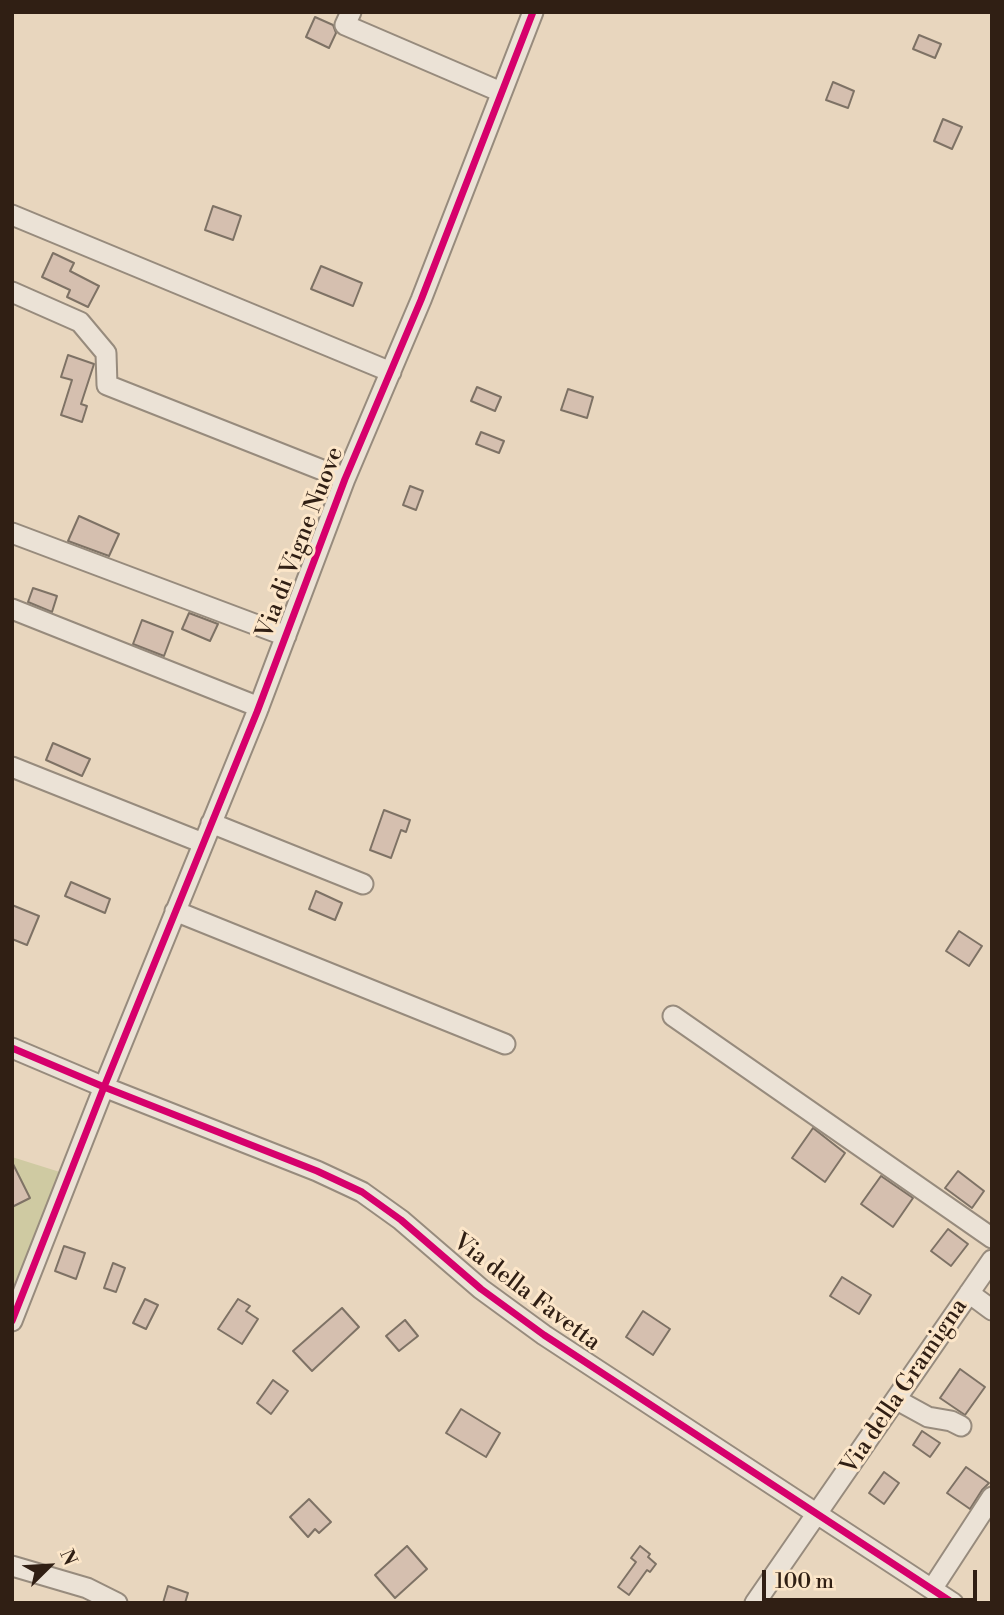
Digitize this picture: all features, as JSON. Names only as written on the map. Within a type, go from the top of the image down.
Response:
[{"type":"street","points":[[351,12],[345,25],[502,92]]},
{"type":"street","name":"Via di Vigne Nuove","points":[[12,1321],[259,707],[345,479],[421,300],[533,12]]},
{"type":"street","points":[[12,215],[391,372]]},
{"type":"street","points":[[12,292],[80,322],[106,353],[107,384],[345,479]]},
{"type":"street","points":[[12,533],[286,636]]},
{"type":"street","points":[[12,609],[259,707]]},
{"type":"street","points":[[12,767],[203,843]]},
{"type":"street","points":[[211,823],[363,884]]},
{"type":"street","points":[[175,911],[505,1044]]},
{"type":"street","points":[[673,1016],[992,1238]]},
{"type":"street","name":"Via della Favetta","points":[[12,1048],[317,1171],[362,1192],[395,1215],[506,1308],[953,1603]]},
{"type":"street","name":"Via della Gramigna","points":[[755,1603],[992,1260]]},
{"type":"street","points":[[969,1293],[992,1310]]},
{"type":"street","points":[[897,1399],[928,1417],[951,1421],[961,1426]]},
{"type":"street","points":[[932,1589],[992,1497]]},
{"type":"street","points":[[12,1566],[87,1588],[117,1603]]},
{"type":"shaded area","points":[[12,1157],[63,1173],[12,1303]]},
{"type":"building","points":[[315,17],[333,25],[336,33],[329,48],[306,37]]},
{"type":"building","points":[[919,35],[941,44],[935,58],[913,49]]},
{"type":"building","points":[[833,82],[854,91],[848,108],[826,100]]},
{"type":"building","points":[[943,119],[962,127],[952,149],[934,141]]},
{"type":"building","points":[[213,206],[241,216],[233,240],[205,230]]},
{"type":"building","points":[[53,253],[74,263],[70,271],[99,286],[88,307],[67,297],[70,290],[42,277]]},
{"type":"building","points":[[321,266],[362,283],[353,306],[311,289]]},
{"type":"building","points":[[68,355],[94,364],[81,404],[87,406],[82,422],[61,415],[72,380],[61,377]]},
{"type":"building","points":[[477,387],[501,397],[495,411],[471,401]]},
{"type":"building","points":[[568,389],[593,397],[587,418],[561,410]]},
{"type":"building","points":[[481,432],[504,441],[499,453],[476,444]]},
{"type":"building","points":[[410,486],[423,491],[416,510],[403,505]]},
{"type":"building","points":[[79,516],[119,534],[109,556],[68,541]]},
{"type":"building","points":[[33,588],[57,596],[52,612],[28,602]]},
{"type":"building","points":[[189,613],[218,624],[210,641],[182,629]]},
{"type":"building","points":[[142,620],[173,632],[164,656],[133,644]]},
{"type":"building","points":[[53,743],[90,759],[82,776],[46,760]]},
{"type":"building","points":[[384,810],[410,820],[406,832],[401,830],[391,858],[370,850]]},
{"type":"building","points":[[71,882],[110,899],[105,913],[65,896]]},
{"type":"building","points":[[316,891],[342,903],[335,920],[309,909]]},
{"type":"building","points":[[12,905],[39,916],[27,945],[12,939]]},
{"type":"building","points":[[959,931],[982,946],[969,966],[946,951]]},
{"type":"building","points":[[813,1128],[845,1153],[825,1182],[792,1158]]},
{"type":"building","points":[[12,1162],[30,1198],[12,1207]]},
{"type":"building","points":[[958,1171],[984,1191],[972,1208],[945,1188]]},
{"type":"building","points":[[881,1176],[913,1198],[893,1227],[861,1204]]},
{"type":"building","points":[[948,1229],[968,1244],[951,1266],[931,1251]]},
{"type":"building","points":[[64,1246],[85,1253],[76,1279],[55,1271]]},
{"type":"building","points":[[113,1263],[125,1268],[116,1292],[104,1288]]},
{"type":"building","points":[[842,1277],[871,1295],[859,1314],[830,1296]]},
{"type":"building","points":[[145,1299],[158,1305],[146,1329],[133,1323]]},
{"type":"building","points":[[238,1299],[250,1306],[246,1311],[258,1319],[242,1344],[218,1329]]},
{"type":"building","points":[[342,1308],[359,1327],[312,1371],[293,1351]]},
{"type":"building","points":[[643,1311],[670,1329],[653,1355],[626,1337]]},
{"type":"building","points":[[405,1320],[418,1336],[399,1351],[386,1336]]},
{"type":"building","points":[[960,1369],[985,1387],[965,1415],[940,1398]]},
{"type":"building","points":[[273,1380],[288,1391],[271,1414],[257,1403]]},
{"type":"building","points":[[461,1409],[500,1433],[486,1457],[446,1433]]},
{"type":"building","points":[[922,1431],[940,1443],[930,1457],[913,1445]]},
{"type":"building","points":[[966,1467],[989,1483],[970,1509],[947,1493]]},
{"type":"building","points":[[884,1472],[899,1483],[884,1504],[869,1493]]},
{"type":"building","points":[[309,1499],[331,1522],[319,1533],[315,1529],[308,1537],[290,1517]]},
{"type":"building","points":[[407,1546],[427,1569],[395,1598],[375,1575]]},
{"type":"building","points":[[640,1546],[650,1554],[648,1557],[656,1564],[650,1572],[647,1570],[629,1595],[618,1587],[636,1562],[631,1558]]},
{"type":"building","points":[[168,1586],[188,1593],[185,1603],[163,1603]]},
{"type":"cycle path","points":[[12,1321],[257,712],[345,479],[421,300],[533,12]]},
{"type":"cycle path","points":[[12,1048],[317,1171],[362,1192],[401,1220],[481,1289],[544,1335],[953,1603]]}]
